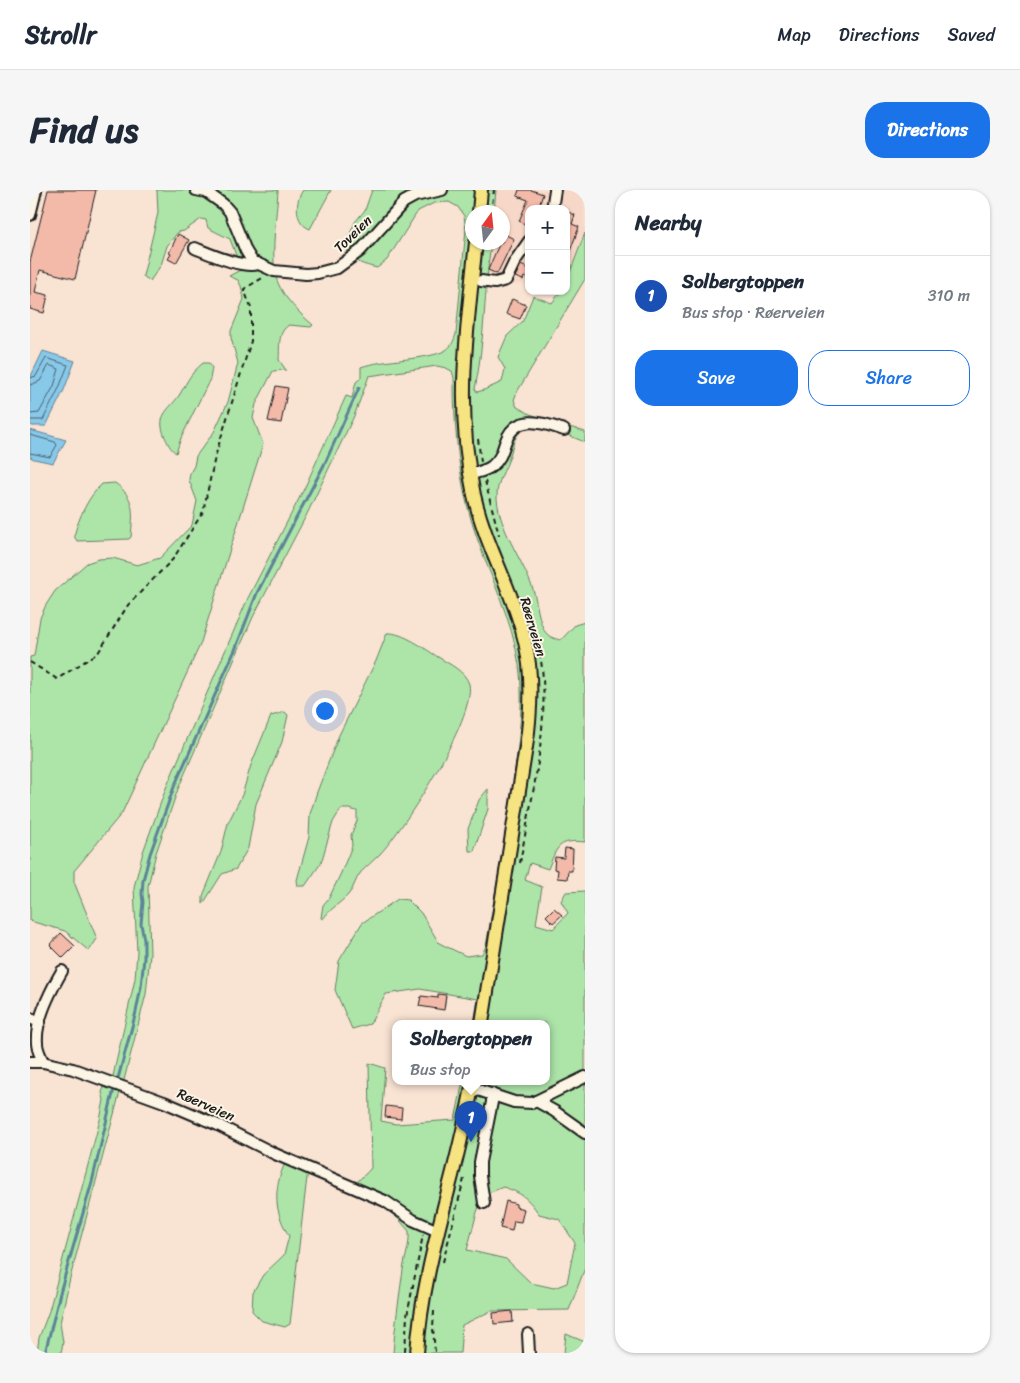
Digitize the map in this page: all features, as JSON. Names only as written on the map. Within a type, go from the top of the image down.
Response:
[{"type":"main road","points":[[480,205],[481,190]]},
{"type":"main road","name":"Røerveien","points":[[475,250],[464,358],[464,422],[477,473],[480,519],[510,597],[524,642],[529,664],[531,690],[530,720],[482,1020]]},
{"type":"main road","points":[[417,1353],[423,1297],[472,1085]]},
{"type":"street","points":[[30,215],[36,190]]},
{"type":"street","points":[[196,190],[213,196],[230,212],[246,252],[252,261],[258,264]]},
{"type":"street","name":"Toveien","points":[[195,248],[253,266],[258,264],[274,270],[318,274],[337,268],[360,251],[404,202],[415,196],[442,190]]},
{"type":"street","points":[[553,205],[555,190]]},
{"type":"street","points":[[481,281],[495,283],[506,280],[515,261],[525,247]]},
{"type":"street","points":[[477,473],[492,467],[497,462],[508,436],[516,427],[522,424],[536,422],[564,430]]},
{"type":"street","points":[[43,1062],[37,1043],[35,1020],[62,971]]},
{"type":"street","name":"Røerveien","points":[[30,1062],[43,1062],[73,1069],[164,1102],[218,1125],[275,1154],[393,1205],[425,1226],[438,1231]]},
{"type":"street","points":[[474,1085],[492,1094],[518,1103],[532,1103],[585,1077]]},
{"type":"street","points":[[484,1203],[480,1169],[492,1094]]},
{"type":"street","points":[[536,1101],[585,1133]]},
{"type":"street","points":[[528,1334],[529,1353]]},
{"type":"path","points":[[492,205],[494,190]]},
{"type":"path","points":[[30,662],[57,679],[98,653],[128,605],[173,559],[203,512],[215,457],[251,341],[251,308],[244,289],[274,270]]},
{"type":"path","points":[[477,436],[477,473],[489,501],[501,540]]},
{"type":"path","points":[[520,864],[543,719],[543,686],[538,646]]},
{"type":"path","points":[[443,1265],[464,1179]]},
{"type":"path","points":[[405,1353],[407,1316],[425,1226]]},
{"type":"path","points":[[434,1310],[435,1353]]},
{"type":"shaded area","points":[[496,190],[584,190],[585,233],[570,272],[570,205],[525,205],[525,284],[486,285],[490,250],[510,250],[510,205],[495,205]]},
{"type":"green space","points":[[156,190],[278,190],[274,238],[275,274],[288,300],[313,325],[311,327],[289,325],[281,336],[279,360],[286,370],[273,371],[256,404],[253,418],[263,444],[200,645],[122,813],[74,871],[74,882],[97,939],[89,951],[65,931],[30,921],[30,657],[34,656],[40,618],[46,605],[55,591],[87,563],[99,559],[113,558],[137,565],[160,558],[192,525],[197,501],[189,480],[190,473],[196,456],[214,432],[228,402],[238,363],[231,331],[244,299],[238,280],[229,276],[244,268],[237,258],[230,239],[208,228],[206,220],[201,219],[184,231],[178,232],[167,246],[161,265],[150,281],[143,276],[158,213]]},
{"type":"green space","points":[[303,190],[331,190],[310,229],[301,222],[297,206]]},
{"type":"green space","points":[[372,190],[496,190],[495,205],[465,205],[465,222],[464,216],[458,207],[449,202],[434,203],[418,211],[387,260],[377,268],[360,263],[347,252],[349,236],[355,222],[365,210]]},
{"type":"green space","points":[[585,233],[585,279],[514,400],[517,407],[530,414],[585,432],[585,442],[540,427],[533,426],[523,429],[517,435],[499,482],[497,493],[502,521],[533,589],[544,631],[550,637],[561,640],[575,625],[585,622],[585,842],[564,843],[557,850],[548,869],[530,863],[525,880],[542,887],[536,924],[553,929],[568,913],[561,901],[566,892],[585,891],[585,1268],[569,1310],[491,1311],[462,1325],[460,1353],[393,1353],[409,1231],[396,1217],[377,1203],[309,1174],[307,1177],[290,1324],[285,1327],[262,1321],[252,1311],[253,1292],[263,1275],[284,1255],[289,1236],[280,1218],[277,1200],[278,1182],[285,1163],[190,1118],[120,1092],[70,1278],[60,1323],[63,1342],[61,1353],[37,1353],[39,1338],[49,1311],[100,1120],[104,1100],[102,1092],[108,1079],[113,1076],[135,979],[137,952],[134,887],[143,852],[166,788],[248,598],[305,487],[346,396],[352,398],[356,382],[361,378],[361,367],[439,353],[450,347],[456,334],[465,240],[465,250],[490,250],[481,352],[475,389],[477,392],[502,382],[505,369],[498,357],[507,336],[523,321],[533,296],[552,303],[558,295],[570,295],[570,272]],"holes":[[[437,366],[452,371],[454,378],[456,438],[465,497],[476,535],[511,631],[516,648],[521,682],[520,731],[486,946],[482,954],[466,956],[439,943],[421,913],[408,900],[398,899],[362,923],[339,961],[335,990],[352,1029],[370,1024],[386,994],[420,989],[478,999],[474,1020],[550,1020],[550,1085],[462,1085],[455,1120],[396,1124],[381,1121],[385,1068],[369,1063],[371,1168],[356,1184],[236,1129],[123,1084],[146,994],[150,954],[148,886],[156,853],[178,789],[253,617],[307,514],[354,416],[369,376]],[[503,1187],[515,1191],[524,1197],[539,1214],[559,1219],[575,1243],[567,1283],[554,1288],[531,1283],[506,1259],[467,1250],[477,1212],[484,1195]]]},
{"type":"green space","points":[[203,363],[209,363],[212,368],[210,379],[181,438],[176,453],[171,448],[162,429],[163,418],[192,374]]},
{"type":"green space","points":[[115,483],[127,494],[130,500],[132,507],[131,537],[129,539],[77,541],[74,536],[88,501],[102,484]]},
{"type":"green space","points":[[387,633],[400,635],[452,665],[467,679],[469,684],[468,700],[450,746],[421,798],[391,841],[361,872],[350,893],[323,919],[321,918],[323,905],[329,898],[352,846],[351,835],[357,821],[357,811],[341,809],[333,822],[321,863],[305,886],[298,886],[297,880],[309,837],[310,814],[339,735],[376,661]]},
{"type":"green space","points":[[285,712],[288,715],[282,742],[256,804],[248,848],[236,869],[222,874],[203,904],[203,896],[221,852],[228,823],[242,795],[251,765],[271,716]]},
{"type":"green space","points":[[488,789],[488,809],[474,851],[469,851],[468,829],[479,800]]},
{"type":"green space","points":[[566,1334],[585,1342],[585,1353],[564,1353]]},
{"type":"water","points":[[43,351],[75,361],[64,390],[46,426],[32,426],[30,423],[30,378]]},
{"type":"water","points":[[30,430],[66,440],[53,463],[30,457]]},
{"type":"building","points":[[48,190],[96,190],[75,279],[40,270],[35,292],[48,295],[44,313],[30,309],[30,262]]},
{"type":"building","points":[[519,190],[531,190],[543,194],[539,205],[526,205],[528,200],[517,196]]},
{"type":"building","points":[[525,207],[525,224],[519,221]]},
{"type":"building","points":[[570,213],[575,215],[572,224],[579,227],[570,251]]},
{"type":"building","points":[[178,234],[189,240],[176,263],[168,259]]},
{"type":"building","points":[[510,237],[514,239],[510,247]]},
{"type":"building","points":[[497,250],[509,250],[497,274],[488,270]]},
{"type":"building","points":[[521,265],[525,267],[525,277],[523,280],[515,277]]},
{"type":"building","points":[[512,299],[526,305],[520,319],[506,314]]},
{"type":"building","points":[[276,386],[288,388],[281,423],[268,421]]},
{"type":"building","points":[[565,848],[573,849],[572,871],[568,871],[567,879],[557,878],[558,870],[554,869],[555,857],[564,858]]},
{"type":"building","points":[[554,908],[562,915],[553,923],[546,916]]},
{"type":"building","points":[[61,933],[75,946],[63,958],[50,945]]},
{"type":"building","points":[[438,994],[446,995],[444,1010],[419,1006],[421,996],[438,998]]},
{"type":"building","points":[[386,1106],[402,1108],[401,1119],[385,1117]]},
{"type":"building","points":[[506,1201],[524,1209],[521,1222],[514,1221],[512,1231],[500,1228]]},
{"type":"building","points":[[512,1311],[513,1322],[494,1324],[493,1313]]},
{"type":"waterway","points":[[117,1082],[141,987],[144,958],[144,940],[141,924],[142,894],[143,880],[150,854],[174,787],[235,650],[257,593],[325,463],[359,388]]},
{"type":"waterway","points":[[45,1353],[61,1289],[92,1182],[114,1089]]},
{"type":"place","name":"Solbergtoppen","points":[[471,1142]]}]
